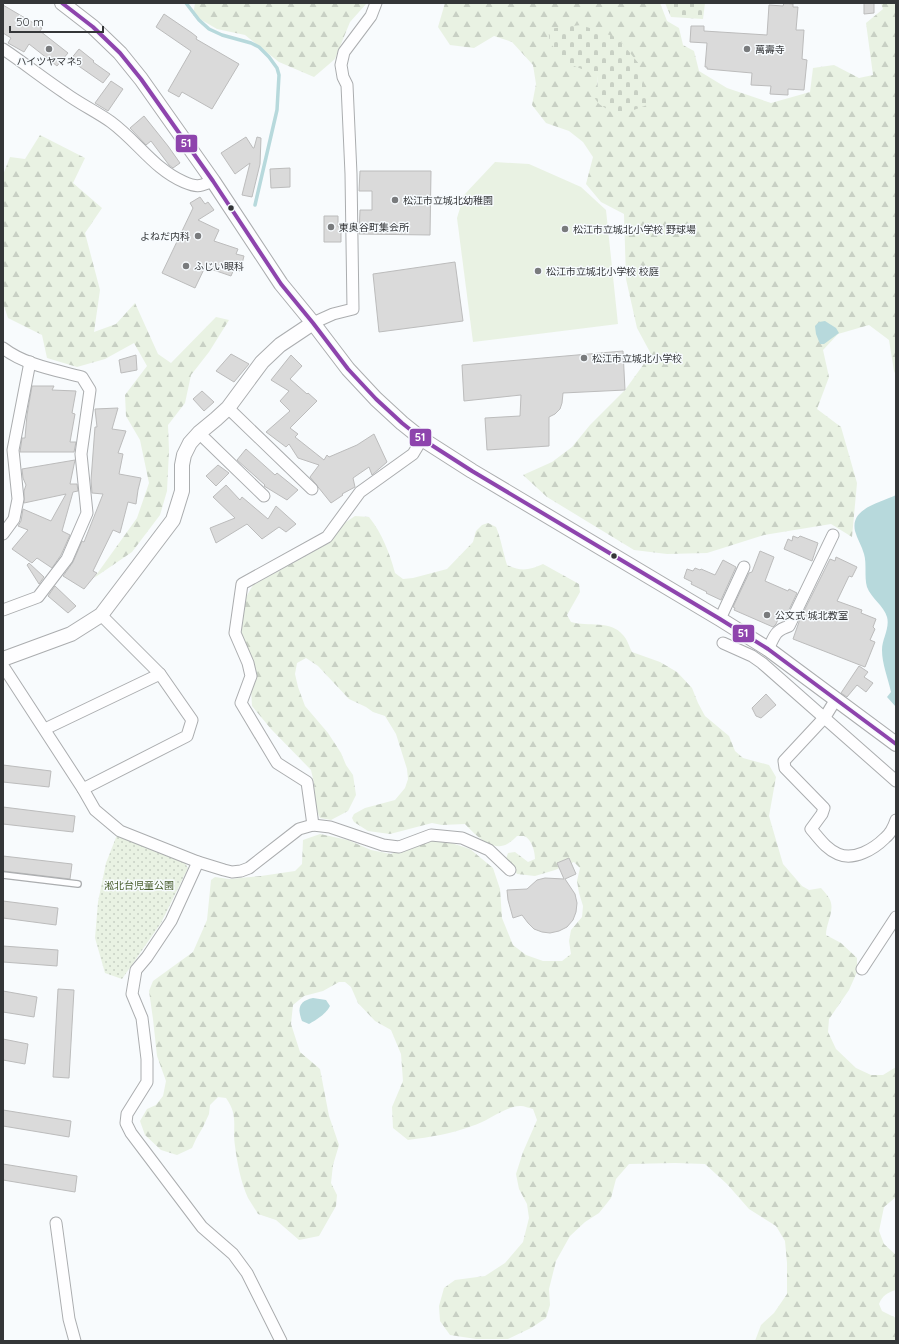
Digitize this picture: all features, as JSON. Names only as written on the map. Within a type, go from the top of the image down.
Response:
[{"type":"street","points":[[62,3],[93,27],[120,53],[141,79],[213,181],[281,284],[313,322],[348,368],[371,394],[402,423],[422,439],[527,505],[768,649],[896,744]]},
{"type":"street","points":[[3,659],[71,634],[101,615],[173,520],[182,491],[182,465],[184,455],[190,443],[199,433],[228,408],[262,362],[280,345],[313,322],[333,314],[353,309],[351,174],[347,92],[340,65],[344,52],[371,16],[376,3]]},
{"type":"street","points":[[3,49],[65,94],[111,122],[150,159],[167,172],[185,182],[198,186],[213,181]]},
{"type":"street","points":[[3,348],[11,354],[30,362],[82,377],[90,390],[81,454],[86,513],[67,559],[38,597],[3,610]]},
{"type":"street","points":[[3,534],[14,519],[18,499],[13,450],[30,362]]},
{"type":"street","points":[[228,408],[312,489]]},
{"type":"street","points":[[199,433],[264,496]]},
{"type":"street","points":[[313,826],[307,782],[277,763],[241,703],[251,676],[248,663],[235,633],[242,584],[327,537],[360,492],[413,454],[422,439]]},
{"type":"street","points":[[768,649],[776,633],[779,630],[789,626],[833,535]]},
{"type":"street","points":[[720,619],[744,567]]},
{"type":"street","points":[[83,789],[187,736],[192,720],[160,674],[101,615]]},
{"type":"street","points":[[723,643],[752,656],[762,663],[896,781]]},
{"type":"street","points":[[3,666],[45,729],[95,810],[120,831],[198,862],[232,872],[249,868],[299,829],[313,826],[330,827],[383,845],[399,847],[431,834],[462,838],[489,850],[510,870]]},
{"type":"street","points":[[45,729],[160,674]]},
{"type":"street","points":[[836,699],[825,717],[784,761],[785,768],[824,808],[822,814],[811,829],[827,848],[838,854],[846,856],[869,851],[887,838],[896,820]]},
{"type":"street","points":[[198,862],[171,921],[147,957],[136,970],[132,994],[142,1018],[147,1059],[147,1082],[131,1106],[127,1114],[126,1123],[131,1133],[202,1227],[233,1254],[247,1273],[281,1341]]},
{"type":"street","points":[[862,969],[896,917]]},
{"type":"street","points":[[56,1223],[69,1319],[75,1341]]},
{"type":"lane","points":[[3,875],[78,884]]},
{"type":"green space","points":[[195,3],[367,3],[350,22],[335,59],[314,77],[279,62],[245,35],[217,29],[193,15]]},
{"type":"green space","points":[[445,3],[660,3],[667,21],[679,28],[683,45],[694,51],[699,71],[727,88],[771,103],[810,92],[813,68],[834,65],[859,78],[873,75],[866,23],[883,9],[881,3],[896,3],[896,375],[889,340],[869,325],[838,334],[823,350],[829,377],[817,409],[841,427],[857,483],[852,537],[831,524],[764,535],[707,553],[667,554],[634,550],[547,497],[523,475],[552,462],[572,447],[590,425],[625,390],[651,354],[637,328],[626,279],[624,214],[601,202],[586,184],[593,157],[583,142],[569,131],[546,123],[532,105],[536,84],[533,65],[512,42],[494,36],[474,48],[450,45],[438,27]],"holes":[[[597,75],[618,116],[591,92],[598,89]]]},
{"type":"green space","points":[[665,3],[705,3],[703,19],[671,17]]},
{"type":"green space","points":[[581,25],[618,38],[639,64],[647,105],[618,116],[599,104],[590,92],[598,88],[597,75],[569,64],[550,43],[548,29]]},
{"type":"green space","points":[[40,135],[85,158],[73,183],[102,208],[85,233],[100,290],[94,332],[116,324],[135,303],[158,354],[171,363],[216,317],[229,320],[209,352],[191,375],[185,403],[168,425],[169,451],[167,491],[160,515],[132,552],[94,578],[137,518],[149,483],[140,440],[126,416],[125,395],[147,366],[134,343],[105,359],[77,367],[47,358],[42,335],[8,318],[3,303],[3,175],[10,157],[25,159]]},
{"type":"green space","name":"松江市立城北小学校 校庭","points":[[495,162],[529,164],[581,187],[606,210],[618,324],[473,342],[457,218],[464,195]]},
{"type":"green space","points":[[355,516],[369,517],[385,544],[395,573],[403,579],[413,578],[447,569],[473,542],[476,531],[482,525],[488,523],[496,527],[507,565],[517,569],[525,569],[534,568],[543,564],[579,584],[580,592],[567,615],[571,622],[612,627],[618,630],[624,637],[632,652],[660,662],[677,672],[692,688],[705,716],[729,736],[735,751],[743,758],[769,765],[776,777],[769,816],[783,864],[802,886],[809,890],[821,888],[829,898],[831,902],[831,911],[826,935],[841,943],[857,958],[857,972],[849,990],[829,1019],[828,1032],[836,1049],[856,1068],[871,1075],[883,1075],[896,1067],[896,1197],[884,1207],[879,1231],[884,1244],[896,1255],[896,1290],[886,1295],[879,1304],[882,1311],[896,1318],[896,1341],[755,1341],[761,1325],[774,1313],[787,1294],[785,1241],[776,1226],[749,1209],[727,1184],[705,1164],[675,1163],[629,1164],[616,1179],[611,1198],[599,1213],[585,1222],[570,1236],[556,1261],[549,1289],[550,1305],[546,1318],[531,1328],[508,1339],[476,1339],[450,1335],[440,1321],[439,1306],[444,1288],[455,1280],[485,1276],[505,1263],[523,1242],[529,1218],[527,1204],[519,1189],[516,1174],[523,1152],[537,1120],[533,1109],[515,1106],[464,1129],[440,1135],[408,1140],[393,1128],[392,1107],[403,1081],[401,1054],[391,1030],[375,1021],[358,1003],[351,987],[345,982],[339,982],[323,991],[304,996],[293,1005],[291,1024],[300,1052],[320,1069],[329,1116],[339,1145],[333,1165],[331,1183],[337,1195],[336,1206],[319,1236],[299,1240],[276,1220],[258,1214],[248,1198],[241,1179],[234,1139],[234,1116],[230,1104],[226,1098],[218,1097],[210,1105],[209,1114],[192,1148],[177,1155],[161,1150],[145,1135],[140,1121],[147,1109],[156,1105],[163,1096],[166,1081],[157,1056],[149,991],[153,981],[193,952],[207,920],[211,880],[215,877],[229,879],[295,871],[302,864],[303,840],[320,834],[348,840],[371,850],[391,854],[416,843],[439,839],[470,849],[493,868],[500,889],[502,918],[513,945],[526,955],[543,961],[562,961],[571,954],[569,941],[571,930],[582,917],[583,906],[577,881],[580,868],[574,862],[535,876],[517,874],[506,859],[508,853],[515,852],[528,862],[535,859],[534,849],[529,840],[524,836],[517,836],[506,845],[496,846],[491,845],[481,839],[465,824],[442,825],[432,823],[390,834],[368,831],[354,822],[352,818],[354,814],[365,808],[395,800],[405,788],[408,779],[407,769],[396,734],[385,716],[373,712],[349,699],[318,666],[306,658],[297,663],[295,674],[298,687],[305,706],[328,733],[353,775],[356,795],[348,811],[331,820],[320,818],[315,806],[314,783],[311,770],[271,729],[252,706],[251,689],[256,673],[242,639],[241,622],[245,599],[253,585],[329,543],[343,524]]},
{"type":"green space","name":"淞北台児童公園","points":[[117,835],[185,863],[188,868],[161,923],[122,979],[105,973],[95,938],[98,902],[106,863]]},
{"type":"water","points":[[825,321],[836,328],[839,333],[824,344],[820,344],[815,326],[819,322]]},
{"type":"water","points":[[896,495],[896,707],[887,697],[891,692],[882,655],[882,646],[888,621],[883,609],[871,595],[867,587],[865,558],[855,531],[855,523],[857,517],[868,507]]},
{"type":"water","points":[[313,998],[326,1000],[330,1006],[318,1019],[309,1024],[302,1021],[300,1006],[308,999]]},
{"type":"building","name":"萬壽寺","points":[[784,3],[793,4],[793,7],[798,7],[796,30],[804,30],[802,59],[807,60],[804,90],[788,89],[788,95],[770,94],[771,86],[751,85],[752,73],[707,69],[707,67],[705,67],[707,43],[690,42],[691,26],[704,26],[704,31],[767,35],[769,5],[783,6]]},
{"type":"building","points":[[864,3],[874,3],[874,13],[864,14]]},
{"type":"building","points":[[3,5],[42,28],[40,31],[68,53],[57,66],[29,44],[24,52],[8,43],[11,38],[3,33]]},
{"type":"building","points":[[164,14],[192,33],[197,37],[196,39],[239,64],[212,109],[182,92],[179,97],[168,91],[191,51],[156,27]]},
{"type":"building","points":[[79,49],[94,61],[93,62],[110,74],[103,83],[70,60]]},
{"type":"building","points":[[111,81],[123,89],[108,111],[95,103]]},
{"type":"building","points":[[144,116],[180,163],[173,168],[169,165],[151,141],[146,145],[130,128]]},
{"type":"building","points":[[246,137],[253,148],[257,137],[261,138],[260,164],[252,197],[242,195],[250,163],[235,174],[221,153]]},
{"type":"building","points":[[290,168],[290,187],[271,188],[270,169]]},
{"type":"building","name":"松江市立城北幼稚園","points":[[360,171],[431,171],[430,235],[359,234],[360,210],[372,210],[372,191],[359,191]]},
{"type":"building","points":[[200,197],[205,204],[208,202],[214,210],[198,220],[219,230],[214,241],[238,249],[236,254],[244,256],[240,271],[234,269],[231,276],[205,267],[195,288],[162,273],[193,208],[190,203]]},
{"type":"building","name":"東奥谷町集会所","points":[[324,216],[338,216],[338,227],[341,227],[341,242],[324,242]]},
{"type":"building","points":[[455,262],[463,321],[379,332],[373,274]]},
{"type":"building","name":"松江市立城北小学校","points":[[623,351],[625,390],[563,393],[560,409],[549,417],[549,446],[487,450],[485,418],[520,416],[521,395],[464,401],[462,365]]},
{"type":"building","points":[[231,354],[249,364],[234,382],[216,371]]},
{"type":"building","points":[[136,355],[137,370],[121,373],[119,360]]},
{"type":"building","points":[[291,355],[302,366],[290,379],[317,401],[290,428],[298,434],[295,437],[324,460],[327,455],[329,457],[357,445],[374,434],[387,462],[372,475],[369,467],[353,478],[355,487],[342,494],[343,495],[331,503],[310,477],[319,465],[298,458],[289,444],[286,447],[266,432],[290,411],[280,401],[289,391],[271,380]]},
{"type":"building","points":[[32,386],[54,386],[52,390],[76,391],[72,413],[75,414],[70,442],[76,442],[74,452],[20,452],[22,438],[25,438]]},
{"type":"building","points":[[202,391],[214,402],[204,411],[193,399]]},
{"type":"building","points":[[118,408],[112,429],[126,431],[118,453],[123,454],[119,474],[141,478],[136,504],[128,502],[120,533],[113,530],[93,571],[97,573],[84,589],[63,576],[73,562],[82,541],[84,542],[103,494],[92,493],[91,480],[95,427],[97,427],[95,409]]},
{"type":"building","points":[[246,449],[275,475],[277,473],[298,490],[287,500],[264,486],[265,485],[237,460]]},
{"type":"building","points":[[75,460],[70,484],[77,484],[78,491],[73,492],[62,531],[70,535],[61,555],[52,568],[37,558],[32,563],[12,549],[28,530],[18,526],[21,521],[23,509],[51,521],[66,494],[24,503],[24,491],[26,485],[23,478],[22,469]]},
{"type":"building","points":[[218,465],[229,473],[216,486],[206,476]]},
{"type":"building","points":[[226,485],[240,500],[242,497],[268,519],[276,506],[296,524],[286,532],[279,527],[262,539],[247,524],[216,543],[210,528],[235,518],[213,497]]},
{"type":"building","points":[[793,536],[798,538],[800,536],[818,543],[812,561],[784,549],[788,539],[792,541]]},
{"type":"building","points":[[760,551],[774,557],[765,581],[788,591],[789,589],[797,593],[787,614],[782,611],[773,627],[734,610],[735,608],[733,607],[749,573],[752,572]]},
{"type":"building","points":[[836,557],[857,567],[852,577],[849,576],[837,601],[862,610],[861,613],[876,619],[873,627],[875,629],[870,640],[875,642],[865,667],[793,639],[800,619],[830,559],[835,561]]},
{"type":"building","points":[[723,560],[736,567],[721,600],[706,593],[707,592],[691,584],[692,582],[684,578],[687,569],[693,571],[695,568],[715,575]]},
{"type":"building","points":[[29,563],[44,577],[39,584],[27,565]]},
{"type":"building","points":[[55,586],[76,606],[68,613],[48,596]]},
{"type":"building","points":[[859,666],[868,672],[864,677],[873,683],[866,692],[857,685],[847,697],[841,693]]},
{"type":"building","points":[[766,694],[776,705],[761,718],[756,716],[752,708]]},
{"type":"building","points":[[3,765],[51,771],[49,787],[3,782]]},
{"type":"building","points":[[3,807],[75,816],[73,832],[3,824]]},
{"type":"building","points":[[3,856],[72,864],[70,879],[3,871]]},
{"type":"building","points":[[569,858],[576,874],[565,879],[575,894],[577,903],[573,920],[567,927],[550,933],[542,932],[534,929],[522,915],[513,918],[507,890],[527,889],[537,880],[545,878],[564,879],[557,863]]},
{"type":"building","points":[[3,901],[58,908],[56,925],[3,918]]},
{"type":"building","points":[[3,946],[58,950],[57,966],[3,962]]},
{"type":"building","points":[[58,989],[74,990],[69,1078],[53,1077]]},
{"type":"building","points":[[3,991],[37,997],[34,1017],[3,1012]]},
{"type":"building","points":[[3,1039],[28,1044],[25,1064],[3,1060]]},
{"type":"building","points":[[3,1110],[71,1121],[69,1137],[3,1126]]},
{"type":"building","points":[[3,1164],[77,1176],[75,1192],[3,1180]]},
{"type":"waterway","points":[[186,3],[199,20],[209,29],[222,35],[251,43],[259,47],[277,68],[279,75],[277,110],[255,205]]},
{"type":"transit line","name":"51","points":[[62,3],[93,27],[120,53],[141,79],[213,181],[281,284],[348,369],[376,399],[402,423],[422,439],[472,471],[768,649],[896,744]]},
{"type":"place","name":"ハイツヤマネ5","points":[[49,49]]},
{"type":"place","name":"萬壽寺","points":[[747,49]]},
{"type":"place","name":"松江市立城北幼稚園","points":[[395,200]]},
{"type":"place","name":"東奥谷町集会所","points":[[331,227]]},
{"type":"place","name":"松江市立城北小学校 野球場","points":[[565,229]]},
{"type":"place","name":"よねだ内科","points":[[198,236]]},
{"type":"place","name":"ふじい眼科","points":[[186,266]]},
{"type":"place","name":"松江市立城北小学校 校庭","points":[[538,271]]},
{"type":"place","name":"松江市立城北小学校","points":[[584,358]]},
{"type":"place","name":"公文式 城北教室","points":[[767,615]]}]
